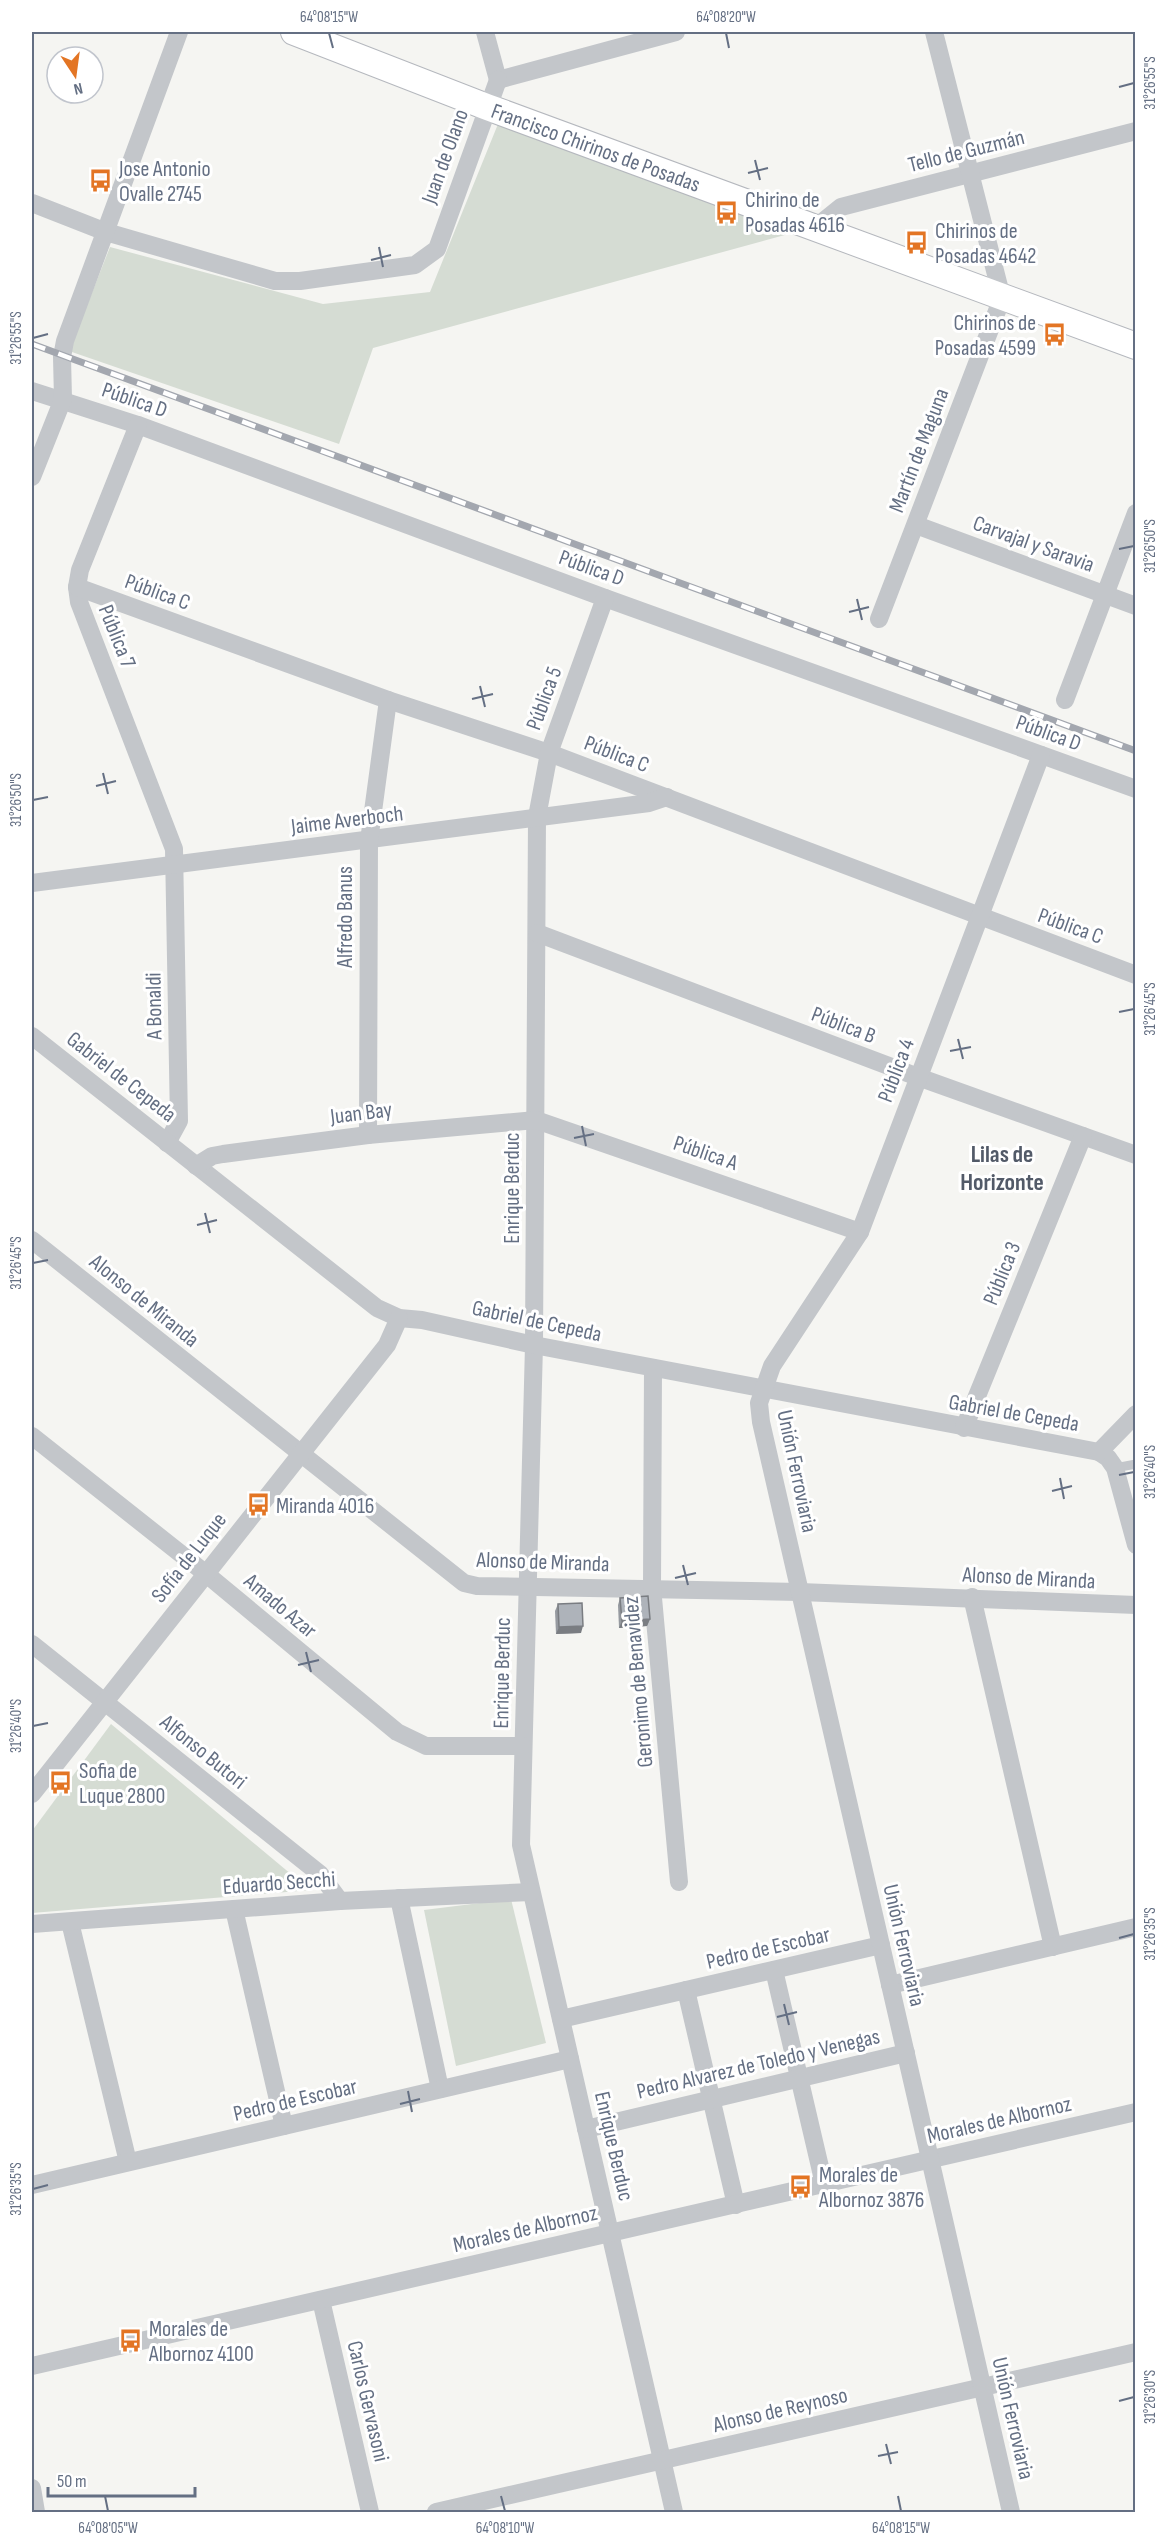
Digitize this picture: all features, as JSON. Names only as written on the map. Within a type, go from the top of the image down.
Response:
[{"type":"main road","name":"Francisco Chirinos de Posadas","points":[[294,32],[487,107],[1136,346]]},
{"type":"street","points":[[32,477],[63,399],[62,357],[65,341],[179,32]]},
{"type":"street","points":[[485,32],[498,80],[676,32]]},
{"type":"street","points":[[934,32],[1002,298]]},
{"type":"street","name":"Juan de Olano","points":[[106,232],[275,281],[300,281],[415,265],[437,249],[498,80]]},
{"type":"street","name":"Tello de Guzmán","points":[[815,228],[841,207],[1136,131]]},
{"type":"street","points":[[32,202],[106,232]]},
{"type":"street","name":"Martín de Maguna","points":[[879,619],[1002,298]]},
{"type":"street","name":"Pública D","points":[[32,391],[63,399],[138,425],[604,598],[1136,789]]},
{"type":"street","name":"Pública 7","points":[[138,425],[80,570],[77,587],[79,602],[171,837],[175,865]]},
{"type":"street","points":[[1065,700],[1136,513]]},
{"type":"street","name":"Carvajal y Saravia","points":[[916,525],[1136,606]]},
{"type":"street","name":"Pública C","points":[[77,587],[388,700],[549,753],[1136,975]]},
{"type":"street","name":"Pública 5","points":[[537,817],[549,753],[604,598]]},
{"type":"street","name":"Alfredo Banus","points":[[368,1135],[369,841],[388,700]]},
{"type":"street","name":"Pública 4","points":[[763,1387],[772,1366],[860,1232],[981,918],[1041,754]]},
{"type":"street","name":"Jaime Averboch","points":[[32,883],[369,841],[649,803],[667,797]]},
{"type":"street","name":"Enrique Berduc","points":[[537,817],[534,1345],[521,1845],[674,2512]]},
{"type":"street","name":"A Bonaldi","points":[[167,1143],[179,1121],[175,865]]},
{"type":"street","name":"Pública B","points":[[537,933],[918,1077],[1136,1155]]},
{"type":"street","name":"Gabriel de Cepeda","points":[[32,1036],[377,1308],[399,1318],[422,1320],[534,1345],[1099,1452],[1108,1458],[1114,1468]]},
{"type":"street","name":"Juan Bay","points":[[196,1166],[212,1155],[368,1135],[536,1119]]},
{"type":"street","name":"Pública A","points":[[536,1119],[860,1232]]},
{"type":"street","name":"Pública 3","points":[[964,1428],[1083,1136]]},
{"type":"street","name":"Alonso de Miranda","points":[[32,1240],[456,1578],[477,1586],[652,1587],[972,1597],[1136,1605]]},
{"type":"street","name":"Sofía de Luque","points":[[32,1794],[387,1345],[399,1318]]},
{"type":"street","name":"Geronimo de Benavidez","points":[[653,1368],[652,1587],[679,1882]]},
{"type":"street","name":"Unión Ferroviaria","points":[[763,1387],[759,1403],[761,1422],[1011,2512]]},
{"type":"street","points":[[1099,1452],[1136,1414]]},
{"type":"street","name":"Amado Azar","points":[[32,1436],[410,1740],[435,1747],[523,1746]]},
{"type":"street","points":[[1114,1468],[1136,1545]]},
{"type":"street","points":[[972,1597],[1053,1947]]},
{"type":"street","name":"Alfonso Butori","points":[[32,1644],[320,1874],[340,1902]]},
{"type":"street","name":"Eduardo Secchi","points":[[32,1924],[399,1898],[531,1892]]},
{"type":"street","points":[[399,1898],[440,2090]]},
{"type":"street","points":[[234,1909],[284,2126]]},
{"type":"street","points":[[70,1922],[128,2162]]},
{"type":"street","points":[[890,1985],[1136,1927]]},
{"type":"street","name":"Pedro de Escobar","points":[[561,2019],[881,1945]]},
{"type":"street","points":[[774,1970],[824,2184]]},
{"type":"street","points":[[686,1990],[736,2205]]},
{"type":"street","name":"Pedro Alvarez de Toledo y Venegas","points":[[586,2129],[906,2053]]},
{"type":"street","name":"Pedro de Escobar","points":[[32,2185],[570,2059]]},
{"type":"street","name":"Morales de Albornoz","points":[[32,2367],[1136,2112]]},
{"type":"street","name":"Carlos Gervasoni","points":[[321,2300],[370,2512]]},
{"type":"street","name":"Alonso de Reynoso","points":[[436,2512],[1136,2352]]},
{"type":"street","points":[[32,2488],[36,2512]]},
{"type":"lane","points":[[1114,1468],[1136,1464]]},
{"type":"shaded area","points":[[498,124],[792,233],[373,348],[339,444],[69,351],[110,247],[323,304],[430,292]]},
{"type":"shaded area","points":[[111,1724],[310,1890],[32,1913],[32,1831]]},
{"type":"shaded area","points":[[511,1899],[546,2043],[456,2066],[424,1910]]},
{"type":"building","points":[[648,1596],[650,1619],[622,1621],[620,1598]]},
{"type":"building","points":[[582,1603],[583,1626],[559,1627],[558,1604]]},
{"type":"railway","points":[[32,344],[1136,751]]},
{"type":"place","name":"Jose Antonio Ovalle 2745","points":[[101,181]]},
{"type":"place","name":"Chirino de Posadas 4616","points":[[727,212]]},
{"type":"place","name":"Chirinos de Posadas 4642","points":[[917,243]]},
{"type":"place","name":"Chirinos de Posadas 4599","points":[[1054,335]]},
{"type":"place","name":"Miranda 4016","points":[[258,1505]]},
{"type":"place","name":"Sofia de Luque 2800","points":[[61,1783]]},
{"type":"place","name":"Morales de Albornoz 3876","points":[[801,2187]]},
{"type":"place","name":"Morales de Albornoz 4100","points":[[131,2341]]},
{"type":"district","name":"Lilas de Horizonte","points":[[1002,1168]]}]
